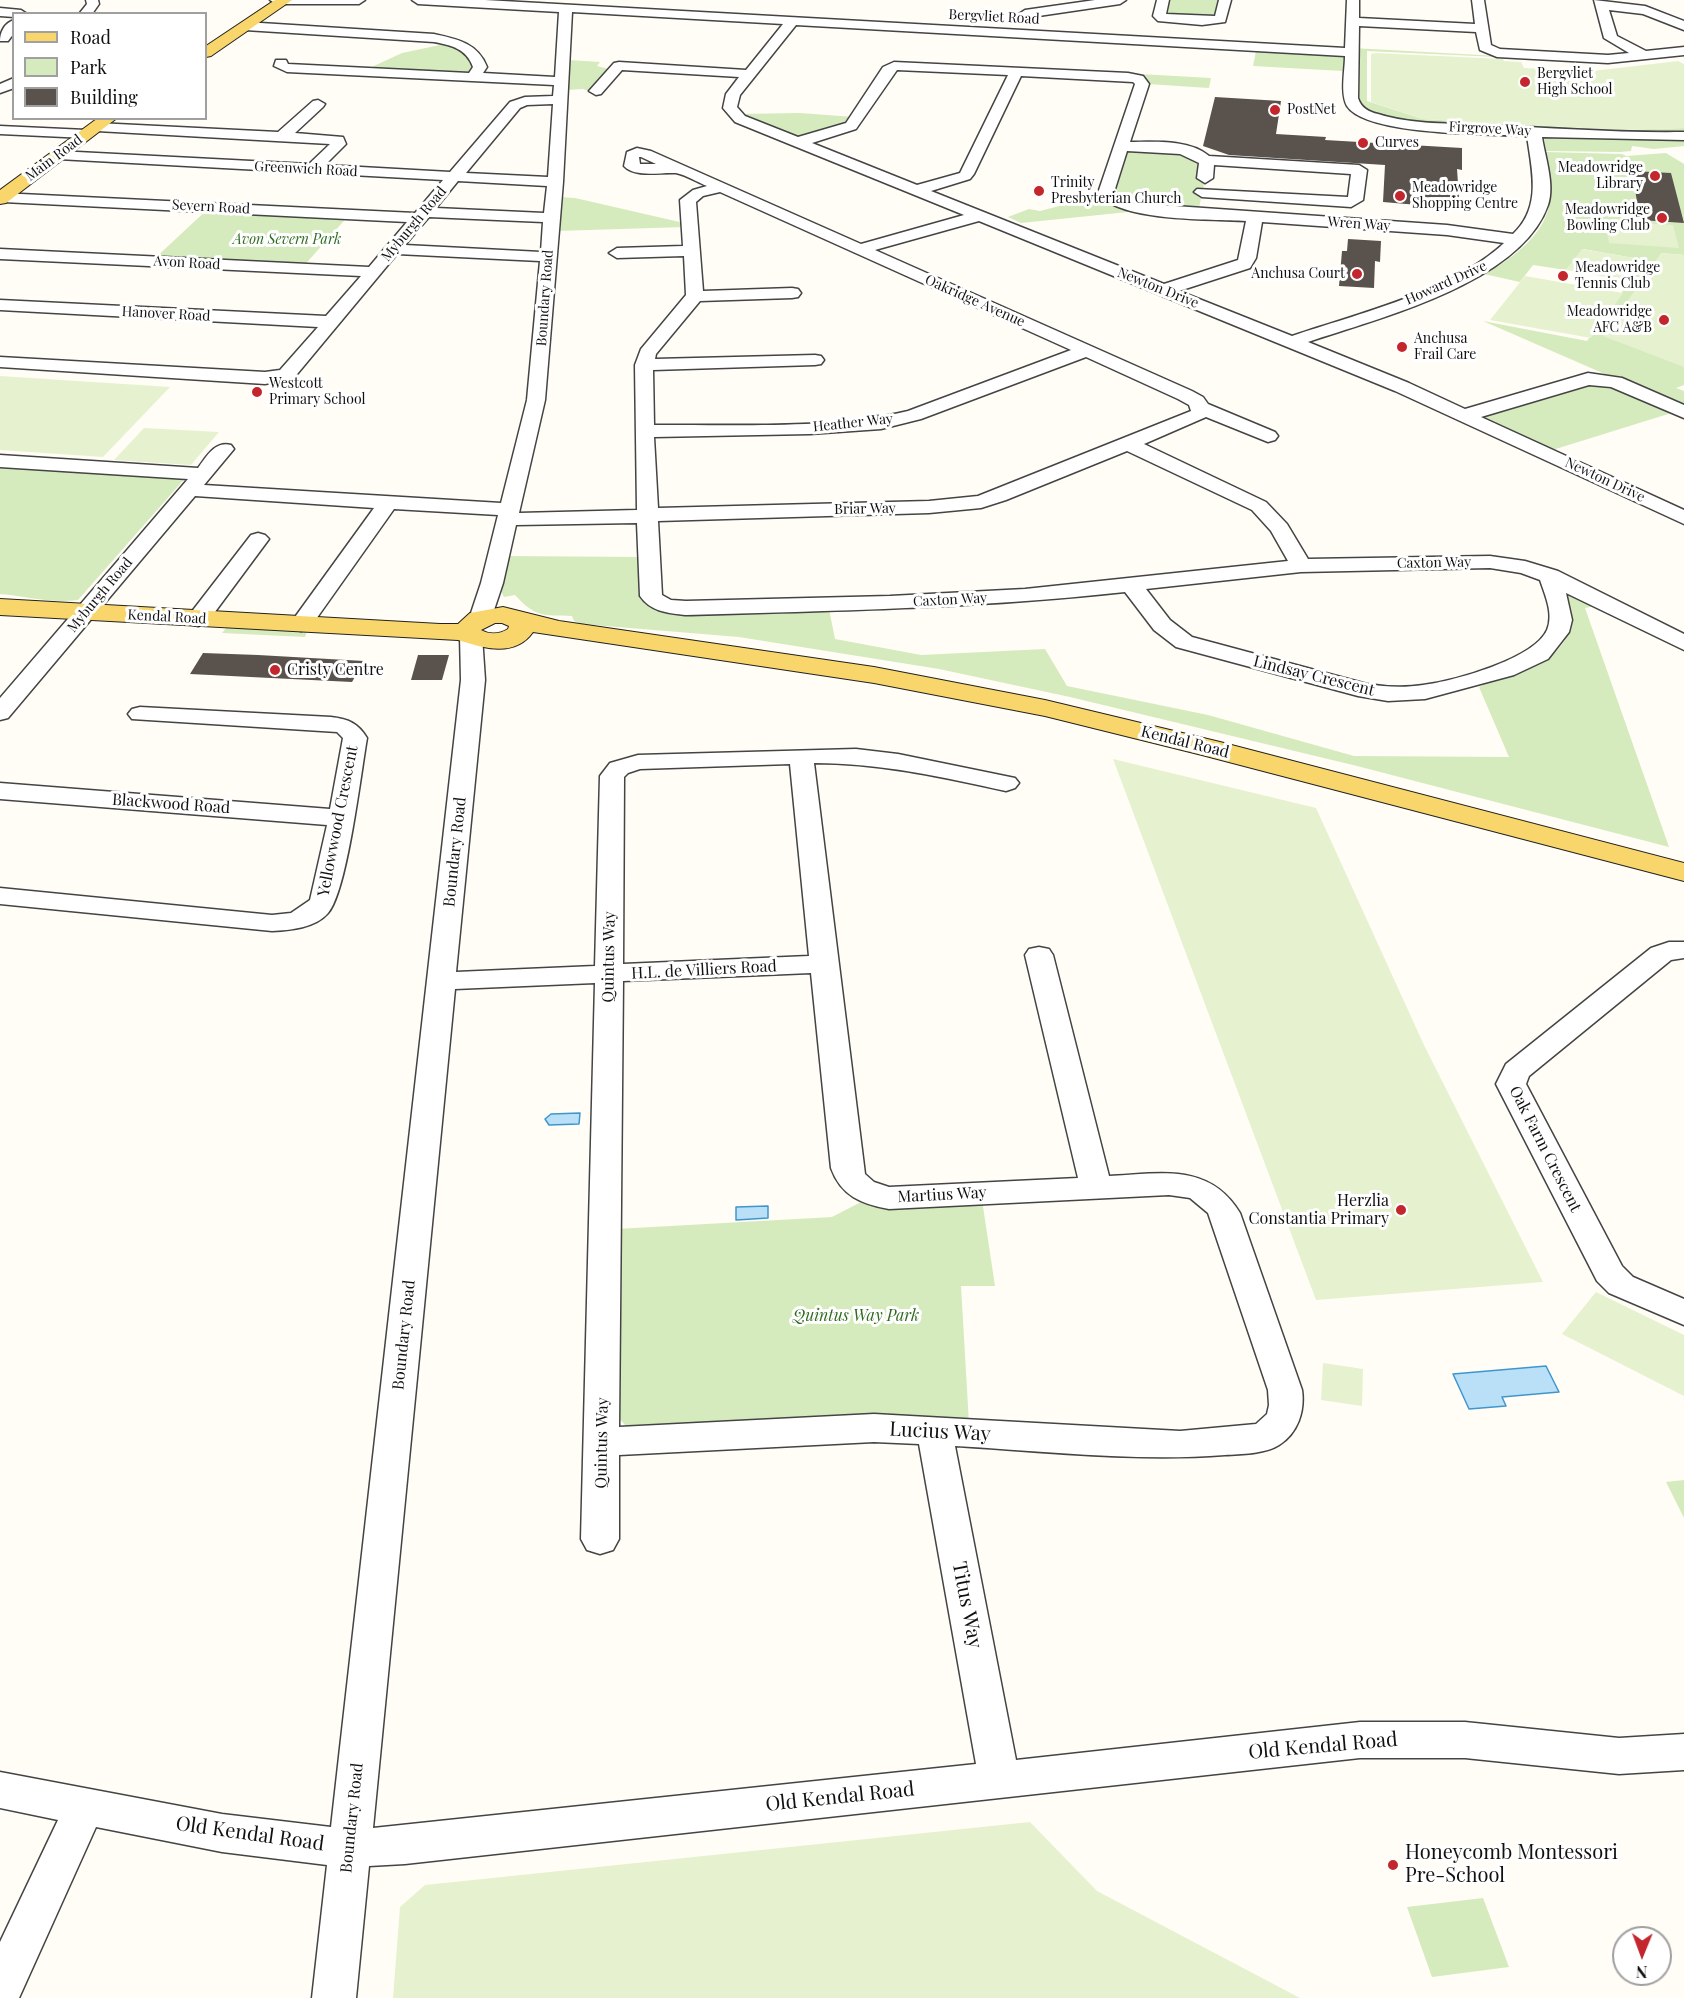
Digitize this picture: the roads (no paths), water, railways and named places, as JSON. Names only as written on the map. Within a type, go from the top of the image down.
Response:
[{"type":"main road","points":[[207,52],[284,0]]},
{"type":"main road","name":"Main Road","points":[[4,193],[97,127]]},
{"type":"main road","name":"Kendal Road","points":[[0,607],[334,626],[474,627],[499,615],[513,629],[547,637],[637,646],[679,647],[874,675],[1045,708],[1210,748],[1684,872]]},
{"type":"street","points":[[276,0],[359,0]]},
{"type":"street","name":"Bergvliet Road","points":[[418,0],[1353,52]]},
{"type":"street","points":[[1017,33],[1031,0]]},
{"type":"street","points":[[1025,14],[1120,0]]},
{"type":"street","points":[[1162,0],[1159,16],[1162,18],[1202,21],[1220,19],[1225,0]]},
{"type":"street","points":[[1353,0],[1353,52]]},
{"type":"street","points":[[1478,0],[1485,48],[1497,53],[1590,59],[1684,51]]},
{"type":"street","points":[[1644,56],[1611,38],[1601,3],[1645,10],[1684,26]]},
{"type":"street","name":"Boundary Road","points":[[334,1998],[473,672],[474,627],[492,583],[536,400],[555,182],[566,8]]},
{"type":"street","name":"Newton Drive","points":[[792,21],[733,94],[730,108],[740,118],[1466,415],[1684,518]]},
{"type":"street","points":[[1353,22],[1482,28]]},
{"type":"street","points":[[245,26],[409,35],[444,40],[462,46],[476,56],[480,67],[473,77]]},
{"type":"street","name":"Firgrove Way","points":[[1353,52],[1352,103],[1358,110],[1383,120],[1413,125],[1534,132],[1684,136]]},
{"type":"street","points":[[281,63],[281,66],[287,68],[562,81]]},
{"type":"street","points":[[596,91],[619,66],[749,74]]},
{"type":"street","points":[[799,142],[851,126],[888,70],[894,66],[1124,76],[1138,79],[1142,84],[1122,146],[1187,150],[1206,160],[1359,170],[1354,201],[1203,192]]},
{"type":"street","points":[[918,190],[965,176],[1017,71]]},
{"type":"street","points":[[395,89],[410,74]]},
{"type":"street","name":"Myburgh Road","points":[[0,362],[281,378],[289,372],[514,105],[525,101],[561,100]]},
{"type":"street","points":[[283,136],[318,105]]},
{"type":"street","points":[[0,130],[97,127],[283,136],[328,139],[339,142],[312,169]]},
{"type":"street","name":"Howard Drive","points":[[1292,342],[1410,301],[1463,278],[1499,258],[1529,231],[1541,202],[1534,132]]},
{"type":"street","name":"Wren Way","points":[[1122,146],[1106,193],[1116,201],[1141,209],[1447,230],[1519,240]]},
{"type":"street","points":[[1643,151],[1684,148]]},
{"type":"street","name":"Greenwich Road","points":[[58,155],[555,182]]},
{"type":"street","points":[[1198,213],[1208,165],[1206,160]]},
{"type":"street","name":"Oakridge Avenue","points":[[681,169],[1185,395],[1196,401],[1201,408],[1268,436]]},
{"type":"street","points":[[1260,196],[1263,177]]},
{"type":"street","points":[[722,187],[698,193],[688,200],[695,296],[792,293]]},
{"type":"street","name":"Severn Road","points":[[4,193],[422,215],[552,218]]},
{"type":"street","points":[[860,249],[980,216]]},
{"type":"street","points":[[1164,290],[1244,264],[1248,258],[1254,217]]},
{"type":"street","points":[[393,249],[549,257]]},
{"type":"street","points":[[617,253],[691,251]]},
{"type":"street","name":"Avon Road","points":[[0,254],[373,272]]},
{"type":"street","name":"Caxton Way","points":[[695,296],[647,353],[644,365],[644,431],[651,596],[655,601],[674,607],[890,603],[1025,596],[1301,566],[1490,562],[1525,567],[1550,576],[1684,643]]},
{"type":"street","name":"Hanover Road","points":[[0,305],[331,322]]},
{"type":"street","name":"Heather Way","points":[[644,431],[827,427],[881,423],[914,415],[1086,351]]},
{"type":"street","points":[[644,365],[815,360]]},
{"type":"street","points":[[1466,415],[1588,379],[1615,382],[1682,411]]},
{"type":"street","name":"Briar Way","points":[[190,490],[389,502],[508,514],[649,515],[929,507],[981,502],[1195,416],[1201,408]]},
{"type":"street","points":[[1128,444],[1259,506],[1280,528],[1301,566]]},
{"type":"street","name":"Myburgh Road","points":[[0,713],[224,449]]},
{"type":"street","points":[[0,461],[203,474]]},
{"type":"street","points":[[301,624],[389,502]]},
{"type":"street","points":[[198,619],[258,539]]},
{"type":"street","name":"Lindsay Crescent","points":[[1131,585],[1162,625],[1184,642],[1366,691],[1408,694],[1425,692],[1506,670],[1540,654],[1558,632],[1561,620],[1560,607],[1550,576]]},
{"type":"street","points":[[473,672],[484,654],[513,629],[492,583]]},
{"type":"street","points":[[0,680],[26,682]]},
{"type":"street","name":"Yellowwood Crescent","points":[[0,896],[272,923],[290,922],[316,912],[323,901],[341,818],[354,738],[348,728],[331,724],[140,714]]},
{"type":"street","name":"Martius Way","points":[[801,756],[847,1168],[853,1183],[861,1189],[889,1198],[1178,1184],[1205,1192],[1220,1205],[1287,1397],[1286,1412],[1275,1429]]},
{"type":"street","name":"Quintus Way","points":[[600,1539],[611,780],[615,772],[626,765],[638,762],[856,756],[887,759],[1006,783]]},
{"type":"street","name":"Blackwood Road","points":[[0,791],[341,818]]},
{"type":"street","name":"Oak Farm Crescent","points":[[1684,950],[1670,950],[1661,954],[1516,1071],[1511,1080],[1512,1089],[1609,1273],[1621,1284],[1684,1313]]},
{"type":"street","points":[[1039,955],[1096,1188]]},
{"type":"street","name":"H.L. de Villiers Road","points":[[441,981],[824,964]]},
{"type":"street","name":"Lucius Way","points":[[602,1442],[874,1428],[1180,1444],[1256,1439],[1275,1429]]},
{"type":"street","name":"Titus Way","points":[[934,1431],[999,1779]]},
{"type":"street","name":"Old Kendal Road","points":[[0,1790],[222,1833],[349,1848],[405,1845],[1310,1745],[1389,1739],[1491,1741],[1619,1756],[1684,1752]]},
{"type":"street","points":[[0,1991],[85,1806]]},
{"type":"water","points":[[580,1113],[579,1124],[549,1125],[545,1119],[551,1114]]},
{"type":"water","points":[[768,1206],[768,1218],[736,1220],[736,1207]]},
{"type":"water","points":[[1546,1366],[1559,1392],[1502,1397],[1506,1406],[1469,1409],[1453,1374]]},
{"type":"place","name":"Bergvliet High School","points":[[1525,82]]},
{"type":"place","name":"PostNet","points":[[1275,110]]},
{"type":"place","name":"Curves","points":[[1363,143]]},
{"type":"place","name":"Meadowridge Library","points":[[1655,176]]},
{"type":"place","name":"Trinity Presbyterian Church","points":[[1039,191]]},
{"type":"place","name":"Meadowridge Shopping Centre","points":[[1400,196]]},
{"type":"place","name":"Meadowridge Bowling Club","points":[[1662,218]]},
{"type":"place","name":"Anchusa Court","points":[[1357,274]]},
{"type":"place","name":"Meadowridge Tennis Club","points":[[1563,276]]},
{"type":"place","name":"Meadowridge AFC A&B","points":[[1664,320]]},
{"type":"place","name":"Anchusa Frail Care","points":[[1402,347]]},
{"type":"place","name":"Westcott Primary School","points":[[257,392]]},
{"type":"place","name":"Cristy Centre","points":[[275,670]]},
{"type":"place","name":"Herzlia Constantia Primary","points":[[1401,1210]]},
{"type":"place","name":"Honeycomb Montessori Pre-School","points":[[1393,1865]]},
{"type":"park label","name":"Avon Severn Park","points":[[287,240]]},
{"type":"park label","name":"Quintus Way Park","points":[[856,1316]]}]
